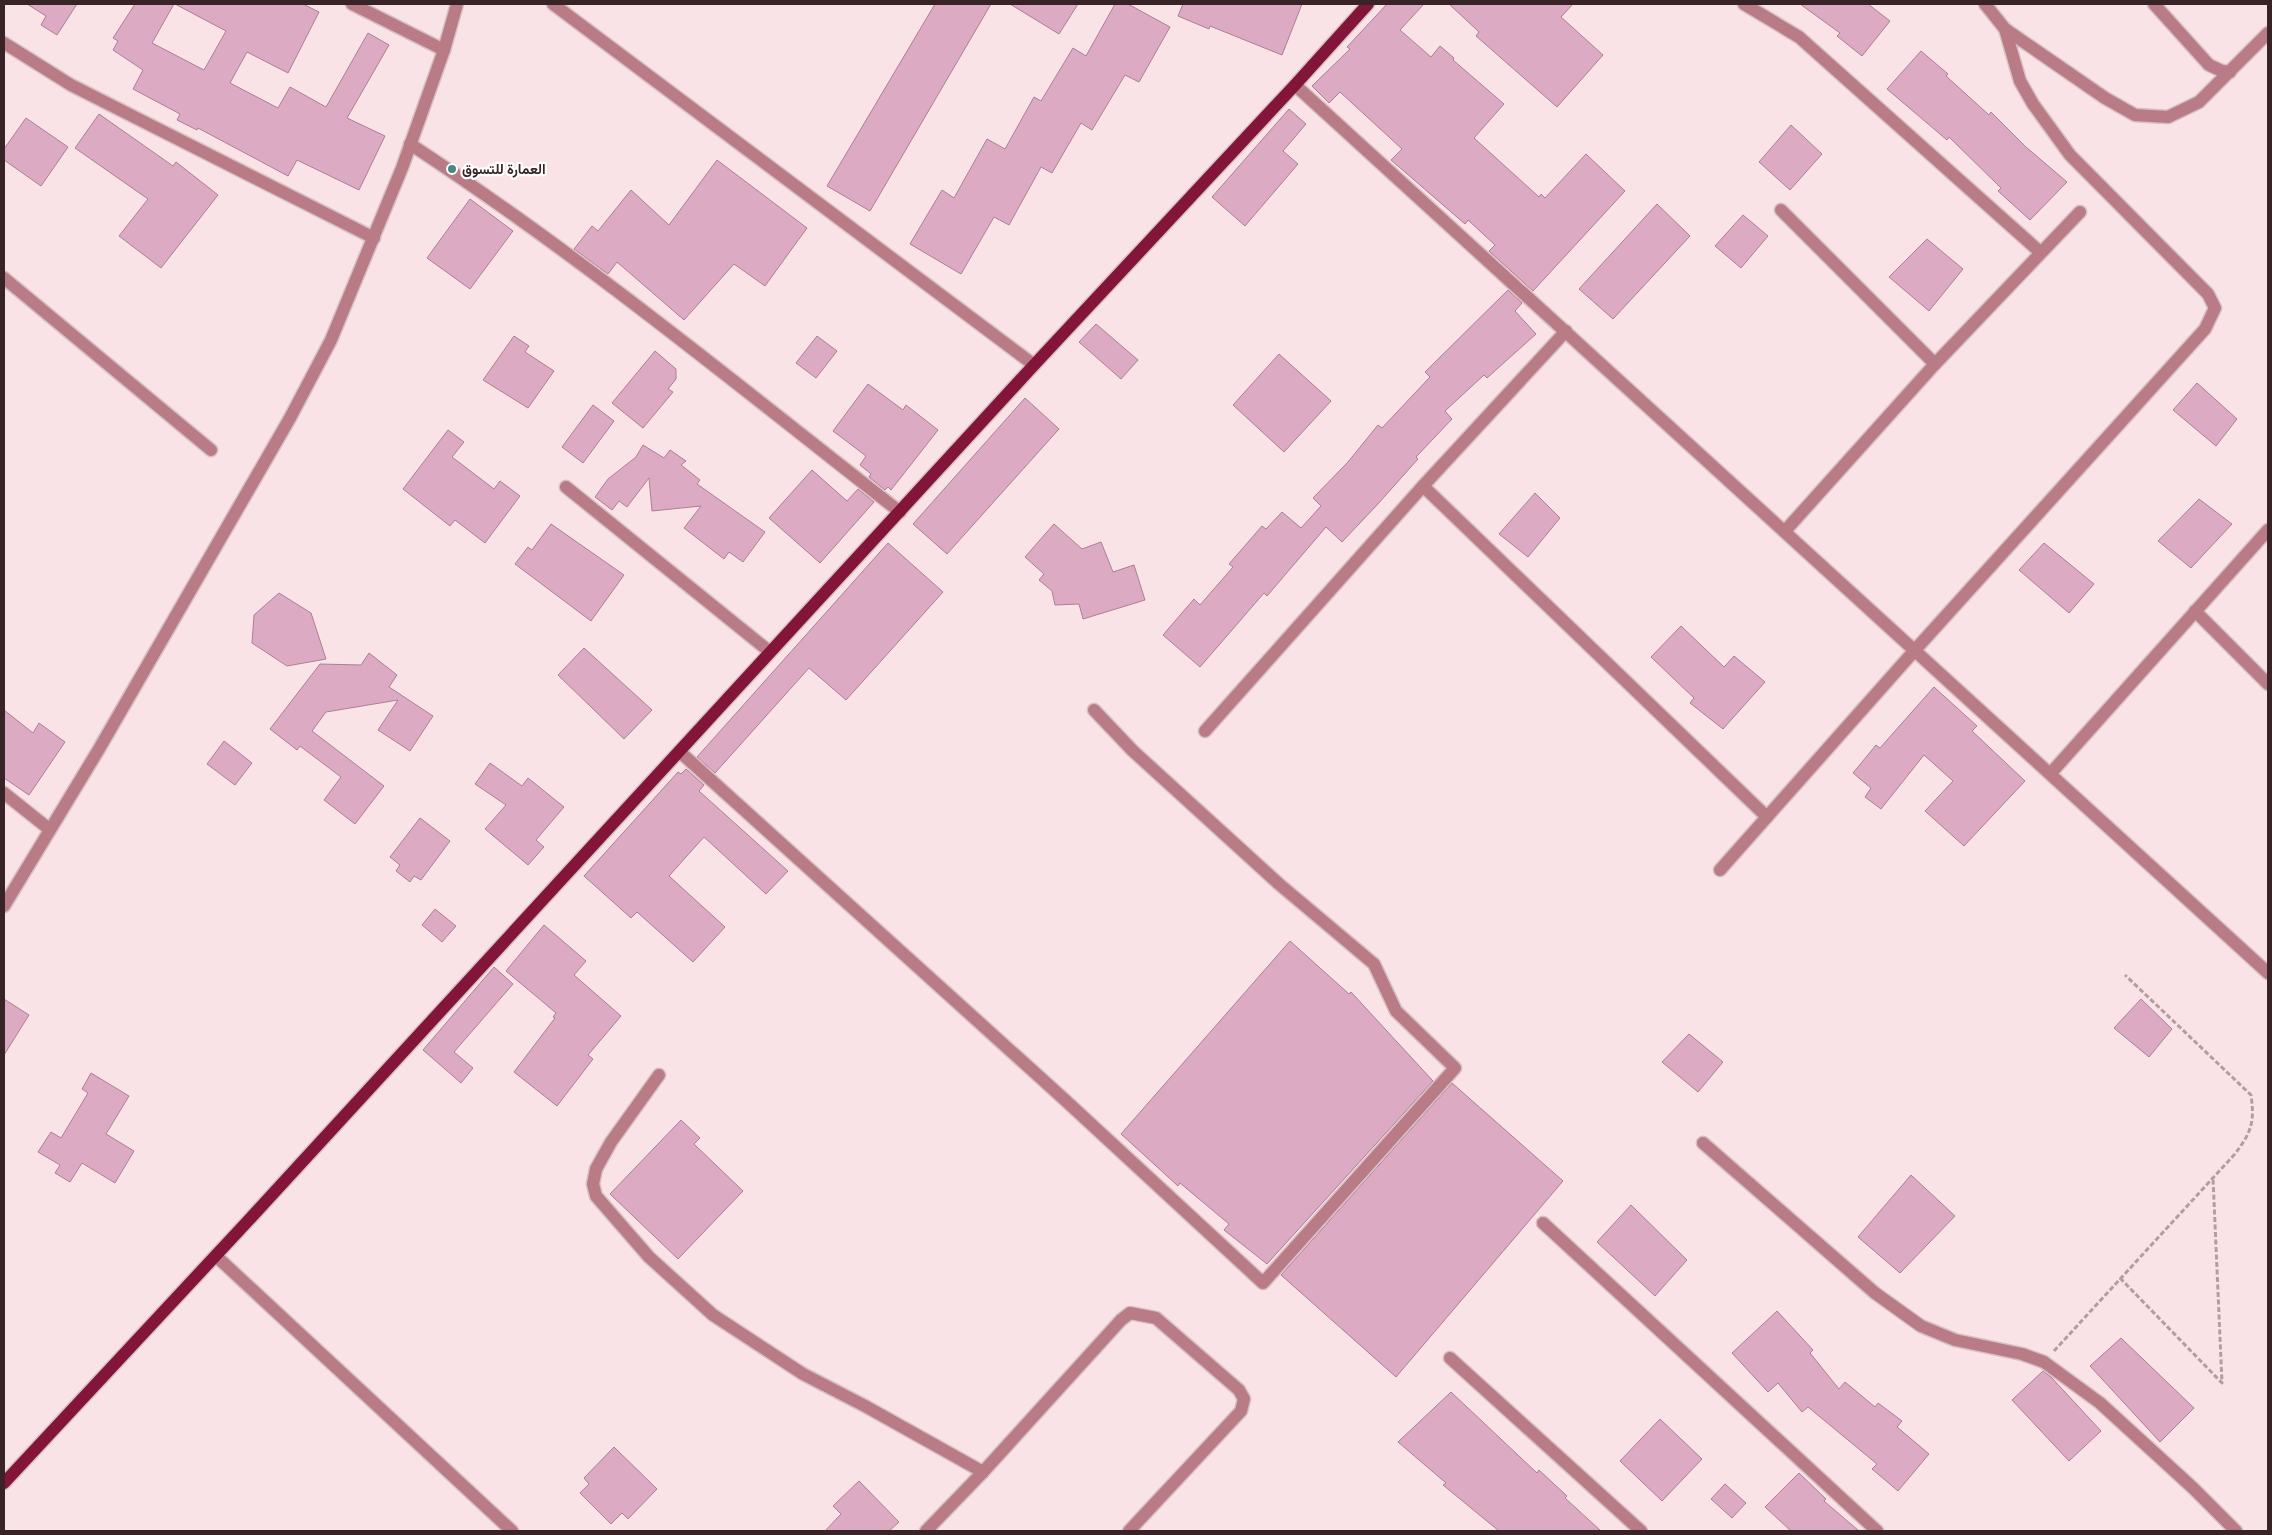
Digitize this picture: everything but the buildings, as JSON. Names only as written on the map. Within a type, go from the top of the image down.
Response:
[{"type":"main road","points":[[4,1483],[216,1256],[1034,365],[1295,85],[1365,4]]},
{"type":"street","points":[[352,4],[444,50]]},
{"type":"street","points":[[4,906],[49,829],[99,750],[290,418],[331,340],[374,238],[410,144],[444,50],[457,4]]},
{"type":"street","points":[[553,4],[1034,365]]},
{"type":"street","points":[[1744,4],[1799,37],[2040,252]]},
{"type":"street","points":[[1985,4],[2005,30],[2105,98],[2135,116],[2168,117],[2199,102],[2268,33]]},
{"type":"street","points":[[2154,4],[2210,65],[2222,71],[2230,72]]},
{"type":"street","points":[[1720,870],[1915,650],[2205,329],[2215,308],[2208,294],[2070,155],[2033,104],[2020,81],[2005,30]]},
{"type":"street","points":[[4,43],[71,85],[374,238]]},
{"type":"street","points":[[1295,85],[2268,973]]},
{"type":"street","points":[[410,144],[483,192],[584,266],[900,512]]},
{"type":"street","points":[[1781,210],[1935,364]]},
{"type":"street","points":[[1784,531],[1935,364],[2080,212]]},
{"type":"street","points":[[4,278],[211,450]]},
{"type":"street","points":[[1206,731],[1423,486],[1566,331]]},
{"type":"street","points":[[1423,486],[1767,817]]},
{"type":"street","points":[[566,487],[770,652]]},
{"type":"street","points":[[2051,773],[2268,530]]},
{"type":"street","points":[[2194,611],[2268,684]]},
{"type":"street","points":[[680,752],[1065,1100],[1263,1284],[1455,1068],[1396,1011],[1374,964],[1279,884],[1133,751],[1094,710]]},
{"type":"street","points":[[4,793],[49,829]]},
{"type":"street","points":[[659,1075],[596,1168],[593,1184],[596,1196],[649,1257],[714,1315],[802,1374],[865,1406],[982,1472]]},
{"type":"street","points":[[1703,1143],[1875,1293],[1921,1326],[1955,1340],[2022,1354],[2044,1362],[2100,1403],[2193,1488],[2236,1531]]},
{"type":"street","points":[[1543,1223],[1877,1531]]},
{"type":"street","points":[[216,1256],[512,1531]]},
{"type":"street","points":[[926,1531],[1120,1320],[1130,1313],[1156,1318],[1240,1390],[1244,1399],[1241,1411],[1129,1531]]},
{"type":"street","points":[[1450,1358],[1641,1531]]},
{"type":"path","points":[[2044,1362],[2248,1136],[2254,1115],[2251,1095],[2124,975]]},
{"type":"path","points":[[2120,1278],[2222,1383],[2213,1177]]},
{"type":"place","name":"العمارة للتسوق","points":[[452,169]]}]
